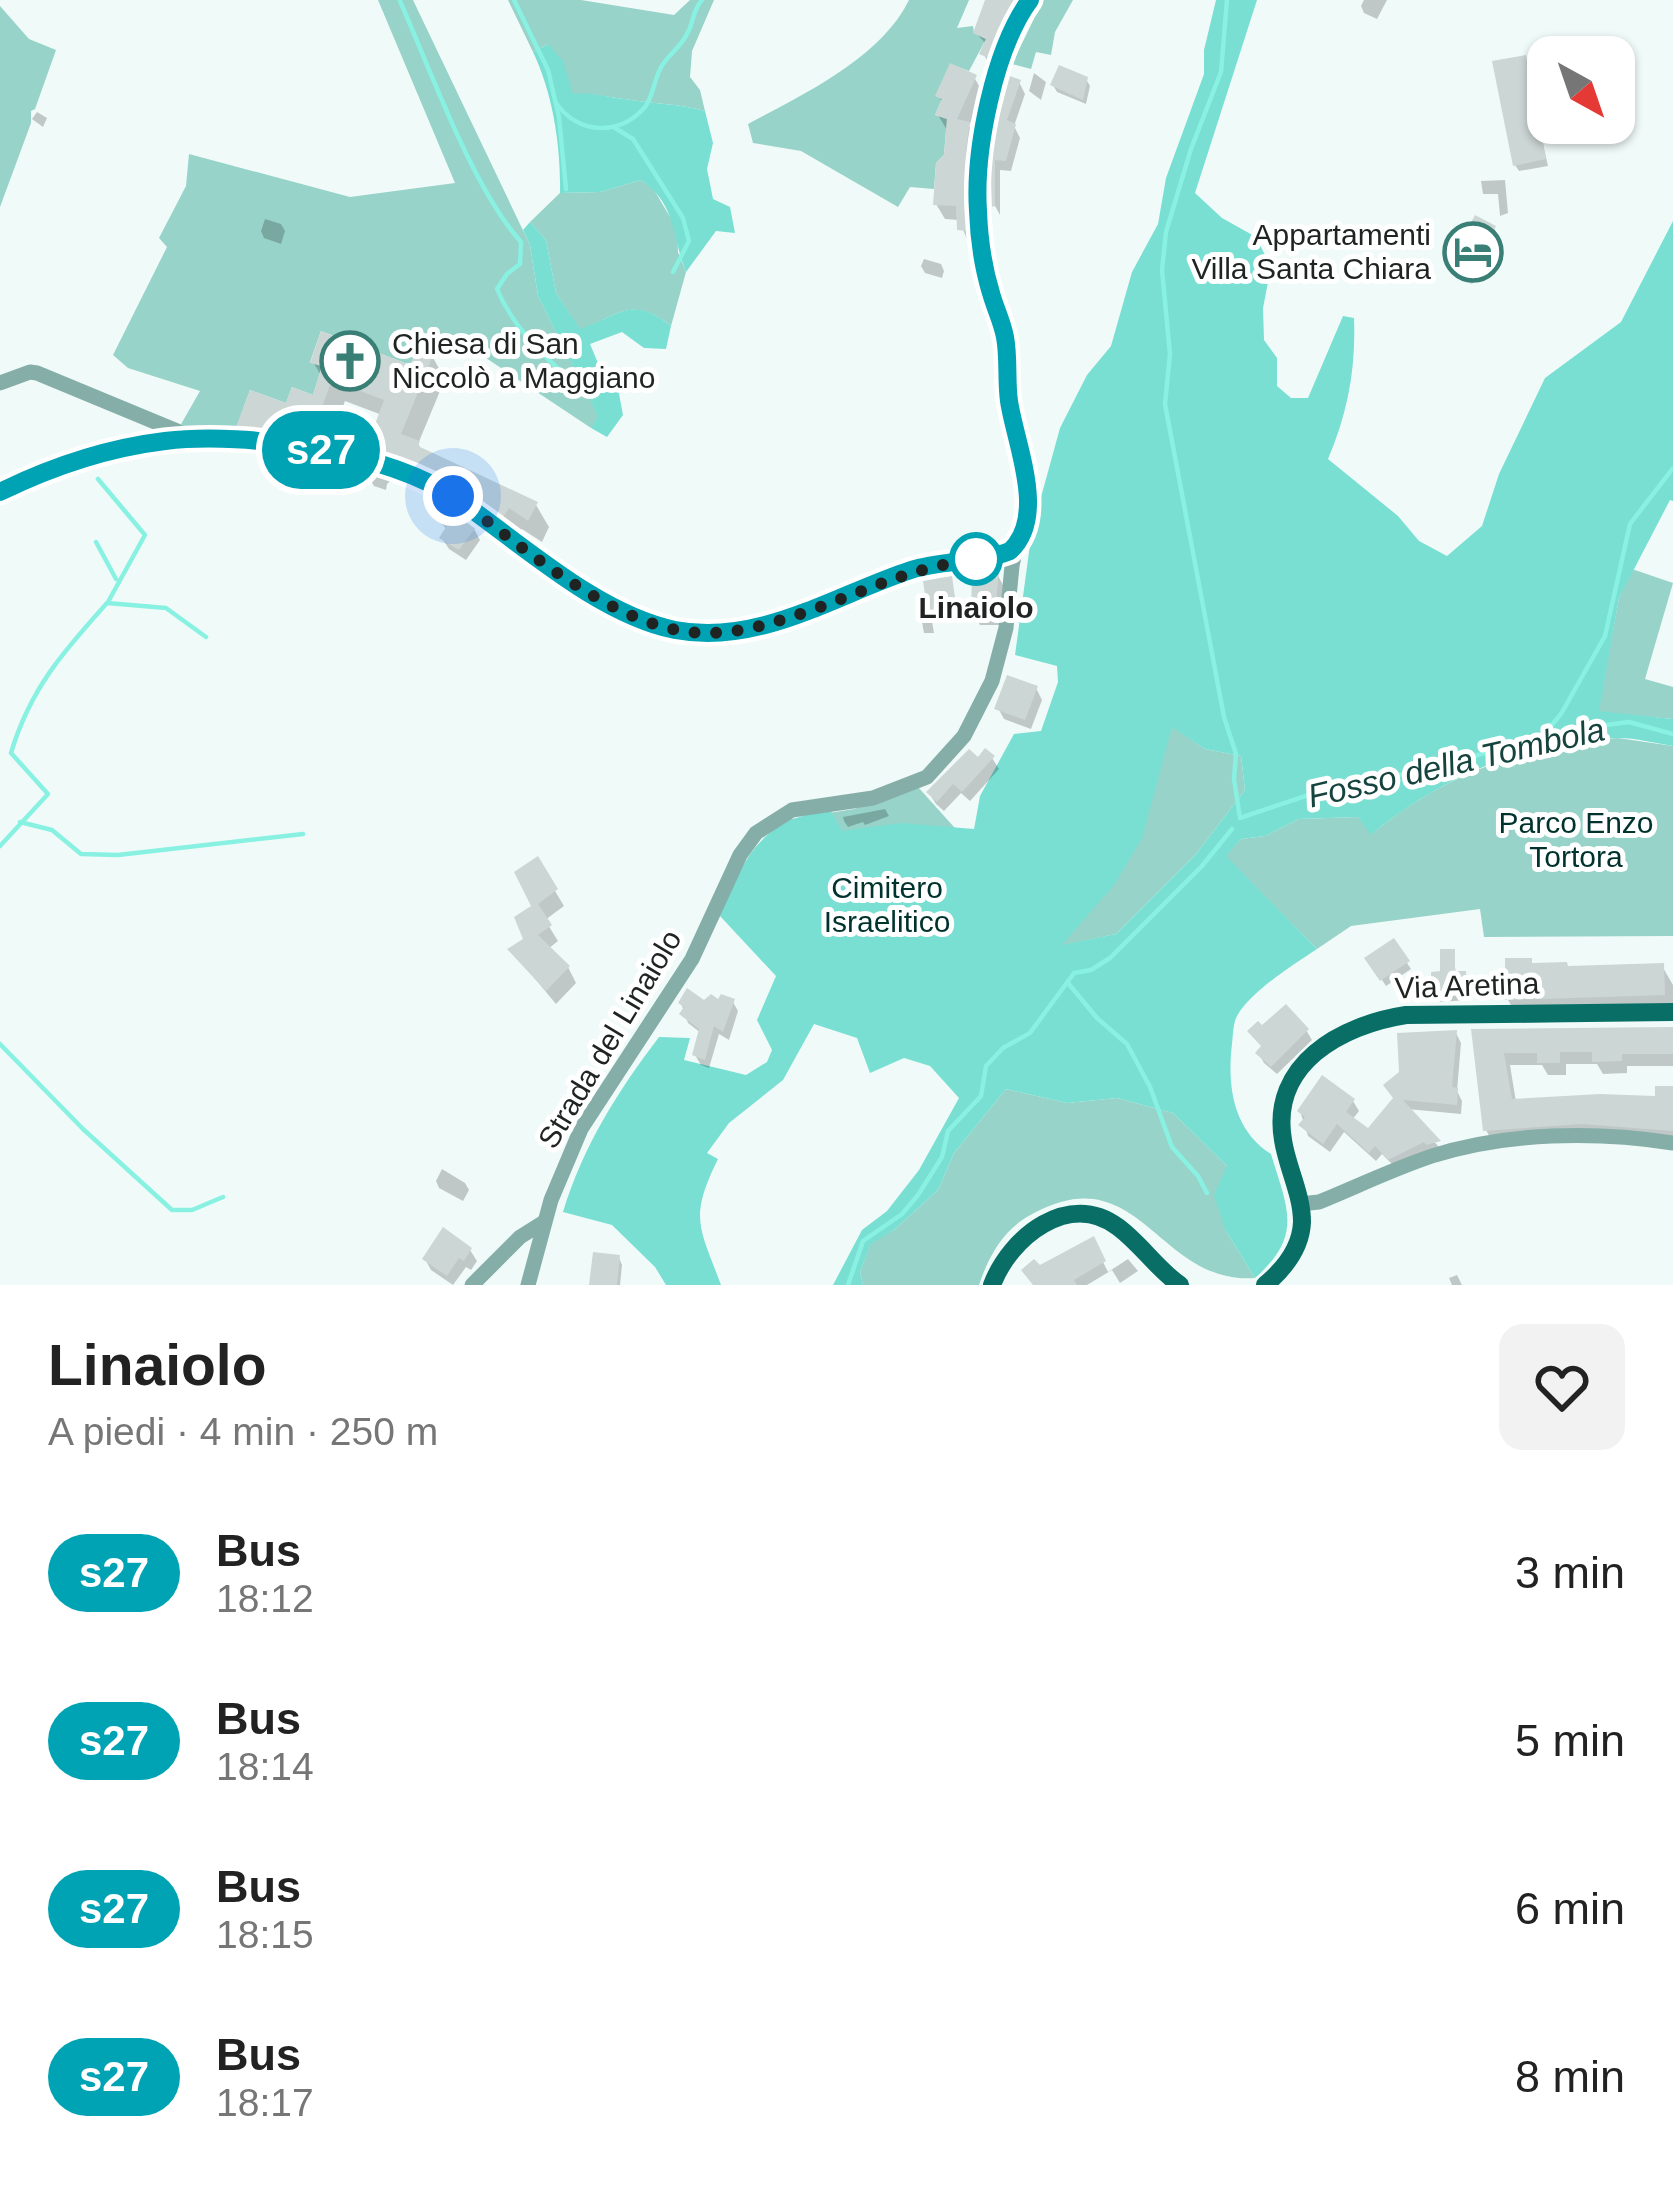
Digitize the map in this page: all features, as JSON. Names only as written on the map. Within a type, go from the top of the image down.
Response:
[{"type":"main road","name":"Via Aretina","points":[[1265,1285],[1295,1249],[1301,1230],[1300,1204],[1282,1138],[1284,1097],[1301,1065],[1344,1034],[1406,1015],[1673,1012]]},
{"type":"main road","points":[[992,1285],[1005,1259],[1027,1235],[1057,1218],[1081,1214],[1114,1224],[1180,1285]]},
{"type":"street","name":"Strada del Linaiolo","points":[[528,1285],[544,1222],[580,1130],[692,959],[740,855],[756,833],[792,811],[873,798],[919,781],[946,760],[964,736],[998,664],[1026,486],[1009,404],[1005,337],[981,244],[978,158],[986,110],[1012,34],[1030,0]]},
{"type":"street","points":[[0,382],[37,373],[177,431],[183,440]]},
{"type":"street","points":[[0,492],[86,457],[183,440],[350,455]]},
{"type":"street","points":[[386,466],[453,496],[622,611],[674,630],[718,632],[755,627],[911,571],[996,556],[1015,548]]},
{"type":"street","points":[[1300,1204],[1319,1202],[1429,1157],[1468,1148],[1587,1136],[1673,1143]]},
{"type":"street","points":[[472,1285],[520,1237],[544,1222]]},
{"type":"green space","points":[[378,0],[413,0],[530,245],[538,296],[599,417],[591,428],[459,340],[440,356],[418,348],[410,365],[321,331],[310,362],[322,366],[313,395],[292,387],[286,403],[250,390],[234,434],[180,426],[200,391],[128,368],[113,355],[167,247],[159,238],[186,186],[189,154],[350,197],[455,183]]},
{"type":"green space","points":[[508,0],[581,0],[674,15],[690,0],[714,0],[692,51],[690,77],[700,90],[705,111],[573,95],[548,44],[533,52]]},
{"type":"green space","points":[[909,0],[969,0],[957,28],[973,26],[974,33],[986,39],[969,71],[950,64],[936,96],[942,99],[935,115],[947,119],[944,155],[936,163],[934,189],[910,187],[898,207],[801,151],[753,143],[748,124],[860,57],[880,40]]},
{"type":"green space","points":[[1043,0],[1073,0],[1055,32],[1051,55],[1036,52],[1031,69],[1012,64]]},
{"type":"green space","name":"Cimitero Israelitico","points":[[1216,0],[1257,0],[1195,193],[1222,218],[1256,237],[1271,267],[1263,308],[1264,340],[1277,358],[1277,386],[1291,398],[1308,398],[1343,316],[1354,318],[1349,390],[1328,459],[1398,516],[1419,541],[1447,556],[1482,526],[1499,474],[1545,378],[1621,322],[1673,221],[1673,501],[1619,598],[1599,711],[1673,719],[1673,746],[1618,738],[1553,745],[1455,780],[1371,835],[1358,817],[1299,819],[1265,836],[1241,839],[1226,856],[1317,949],[1252,997],[1234,1026],[1231,1076],[1235,1106],[1248,1133],[1271,1154],[1286,1206],[1286,1234],[1280,1248],[1255,1278],[1226,1231],[1214,1195],[1227,1166],[1173,1113],[1117,1098],[1067,1103],[1006,1089],[954,1153],[938,1190],[871,1244],[860,1272],[863,1285],[833,1285],[862,1230],[887,1211],[919,1170],[959,1098],[930,1066],[904,1058],[870,1073],[857,1038],[814,1024],[783,1080],[729,1123],[707,1153],[718,1159],[703,1195],[700,1222],[721,1285],[666,1285],[655,1267],[612,1225],[563,1212],[581,1164],[616,1099],[659,1037],[690,1038],[684,1060],[746,1075],[767,1062],[772,1050],[757,1020],[776,976],[720,916],[747,859],[772,831],[788,821],[831,811],[842,831],[901,823],[974,829],[980,796],[1014,734],[1041,731],[1058,682],[1057,666],[1015,655],[1032,530],[1060,428],[1087,375],[1111,346],[1132,272],[1158,224],[1166,178],[1204,74],[1204,50]],"holes":[[[1172,727],[1205,749],[1241,756],[1245,790],[1196,854],[1116,934],[1062,945],[1114,885],[1142,838]]]},
{"type":"green space","points":[[0,6],[29,39],[56,50],[0,207]]},
{"type":"green space","points":[[548,44],[563,61],[573,94],[705,111],[713,143],[707,169],[713,199],[730,207],[735,233],[716,231],[686,272],[667,211],[641,180],[600,192],[560,193],[554,121],[533,52]]},
{"type":"green space","points":[[641,180],[653,188],[677,229],[678,252],[686,272],[671,326],[636,310],[580,330],[556,293],[546,240],[530,222],[560,193],[600,192]]},
{"type":"green space","points":[[530,222],[546,240],[556,293],[580,329],[636,310],[671,326],[666,349],[644,348],[622,332],[590,344],[600,368],[617,383],[623,415],[607,437],[591,428],[598,416],[538,296],[523,230]]},
{"type":"green space","points":[[1632,569],[1673,583],[1645,679],[1673,687],[1673,719],[1598,712],[1619,598]]},
{"type":"green space","points":[[1172,726],[1205,749],[1241,756],[1245,790],[1196,854],[1116,934],[1061,946],[1158,768]]},
{"type":"green space","name":"Parco Enzo Tortora","points":[[1618,738],[1673,746],[1673,936],[1484,937],[1480,909],[1351,926],[1317,949],[1225,856],[1241,839],[1265,836],[1299,819],[1358,817],[1372,834],[1427,795],[1487,766],[1552,747]]},
{"type":"green space","points":[[918,787],[1061,946],[754,849],[785,820],[854,809]]},
{"type":"green space","points":[[1006,1089],[1067,1103],[1117,1098],[1173,1113],[1227,1166],[1226,1231],[1255,1278],[1222,1275],[1194,1263],[1125,1210],[1100,1200],[1070,1200],[1014,1226],[993,1253],[979,1285],[863,1285],[860,1272],[871,1243],[895,1229],[938,1190],[954,1153]]},
{"type":"building","points":[[985,0],[1016,0],[991,59],[979,54],[986,39],[973,33]]},
{"type":"building","points":[[1526,55],[1527,144],[1543,144],[1546,159],[1513,166],[1492,61]]},
{"type":"building","points":[[950,63],[977,75],[957,119],[970,122],[966,149],[969,231],[957,230],[956,206],[933,205],[936,163],[944,155],[947,119],[935,115],[942,99],[935,96]]},
{"type":"building","points":[[1059,65],[1088,77],[1083,100],[1050,85]]},
{"type":"building","points":[[1010,76],[1021,80],[1007,120],[1016,124],[1006,161],[995,160],[992,207],[990,150]]},
{"type":"building","name":"Appartamenti Villa Santa Chiara","points":[[1475,215],[1496,226],[1468,279],[1452,271],[1473,232],[1467,230]]},
{"type":"building","points":[[321,331],[410,365],[418,347],[434,353],[401,434],[538,502],[528,521],[509,508],[503,517],[443,476],[390,455],[377,458],[375,470],[358,464],[361,452],[353,443],[235,430],[250,390],[286,403],[292,387],[313,395],[322,366],[310,363]],"holes":[[[332,380],[384,400],[370,438],[318,418]]]},
{"type":"building","points":[[439,501],[476,527],[459,550],[439,538],[446,527],[437,521]]},
{"type":"building","points":[[999,571],[995,615],[971,615],[972,573]]},
{"type":"building","points":[[952,576],[957,612],[928,615],[923,581]]},
{"type":"building","points":[[1007,675],[1038,686],[1025,720],[994,709]]},
{"type":"building","points":[[985,748],[995,756],[962,792],[953,784],[937,802],[926,792],[969,749],[978,757]]},
{"type":"building","points":[[538,856],[558,889],[538,904],[552,925],[538,935],[570,966],[546,991],[507,949],[523,939],[514,917],[531,906],[514,872]]},
{"type":"building","points":[[1394,938],[1410,961],[1380,981],[1364,958]]},
{"type":"building","points":[[1440,949],[1455,949],[1455,971],[1466,971],[1467,995],[1432,997],[1431,972],[1440,971]]},
{"type":"building","points":[[1505,958],[1567,962],[1568,966],[1664,963],[1665,995],[1505,1000]]},
{"type":"building","points":[[687,988],[704,1000],[711,994],[735,999],[723,1032],[714,1026],[705,1060],[692,1055],[699,1029],[679,1014],[684,1007],[678,1003]]},
{"type":"building","points":[[1286,1004],[1309,1029],[1271,1067],[1255,1053],[1261,1046],[1247,1031],[1258,1021],[1262,1025]]},
{"type":"building","points":[[1673,1027],[1673,1054],[1622,1054],[1622,1061],[1592,1062],[1592,1052],[1560,1052],[1560,1063],[1537,1063],[1537,1053],[1504,1053],[1512,1099],[1655,1096],[1655,1086],[1673,1086],[1673,1131],[1582,1124],[1483,1131],[1471,1029]]},
{"type":"building","points":[[1457,1030],[1452,1087],[1458,1088],[1457,1105],[1403,1100],[1441,1141],[1424,1142],[1388,1160],[1375,1146],[1369,1153],[1337,1124],[1323,1144],[1298,1125],[1305,1117],[1297,1111],[1322,1075],[1355,1099],[1346,1112],[1368,1128],[1393,1098],[1383,1085],[1399,1072],[1397,1033]]},
{"type":"building","points":[[443,1227],[472,1248],[447,1276],[422,1259]]},
{"type":"building","points":[[1094,1236],[1106,1261],[1074,1280],[1077,1285],[1033,1285],[1021,1270],[1034,1259],[1040,1265]]},
{"type":"building","points":[[593,1252],[620,1255],[617,1285],[589,1285]]},
{"type":"waterway","points":[[514,0],[548,70],[559,117],[566,189]]},
{"type":"waterway","points":[[556,103],[587,126],[611,127],[635,117],[648,102],[660,69],[685,38],[702,0]]},
{"type":"waterway","points":[[1227,0],[1221,72],[1166,232],[1162,270],[1170,354],[1165,404],[1224,717],[1236,754],[1240,818],[1356,779],[1407,774],[1575,729],[1629,722],[1673,734]]},
{"type":"waterway","points":[[400,1],[469,160],[521,242],[520,264],[497,289],[519,327],[570,380]]},
{"type":"waterway","points":[[615,128],[633,139],[683,218],[689,241],[673,272]]},
{"type":"waterway","points":[[1545,733],[1561,714],[1605,636],[1630,524],[1673,468]]},
{"type":"waterway","points":[[98,479],[145,535],[108,602]]},
{"type":"waterway","points":[[96,542],[116,579]]},
{"type":"waterway","points":[[0,846],[48,794],[11,753],[28,709],[62,655],[107,603],[166,608],[206,637]]},
{"type":"waterway","points":[[20,822],[52,830],[81,854],[118,855],[303,834]]},
{"type":"waterway","name":"Fosso della Tombola","points":[[848,1285],[863,1241],[902,1214],[918,1195],[942,1157],[948,1131],[981,1096],[986,1066],[1003,1048],[1030,1033],[1074,973],[1091,970],[1110,958],[1202,866],[1232,829]]},
{"type":"waterway","points":[[1068,983],[1127,1044],[1150,1087],[1172,1147],[1207,1193]]},
{"type":"waterway","points":[[0,1044],[172,1210],[192,1210],[223,1197]]},
{"type":"tunnel","points":[[350,455],[386,466]]},
{"type":"bus line","name":"s27","points":[[0,492],[73,460],[169,440],[228,441],[350,455],[443,490],[622,611],[674,630],[696,632],[771,623],[918,568],[1010,551],[1023,528],[1026,486],[1009,404],[1005,337],[981,244],[978,158],[986,110],[1012,34],[1030,0]]},
{"type":"place","name":"Appartamenti Villa Santa Chiara","points":[[1473,252]]},
{"type":"place","name":"Chiesa di San Niccolò a Maggiano","points":[[350,361]]},
{"type":"place","name":"Linaiolo","points":[[976,559]]},
{"type":"route","points":[[453,496],[622,611],[674,630],[718,632],[771,623],[923,567],[976,559]]}]
